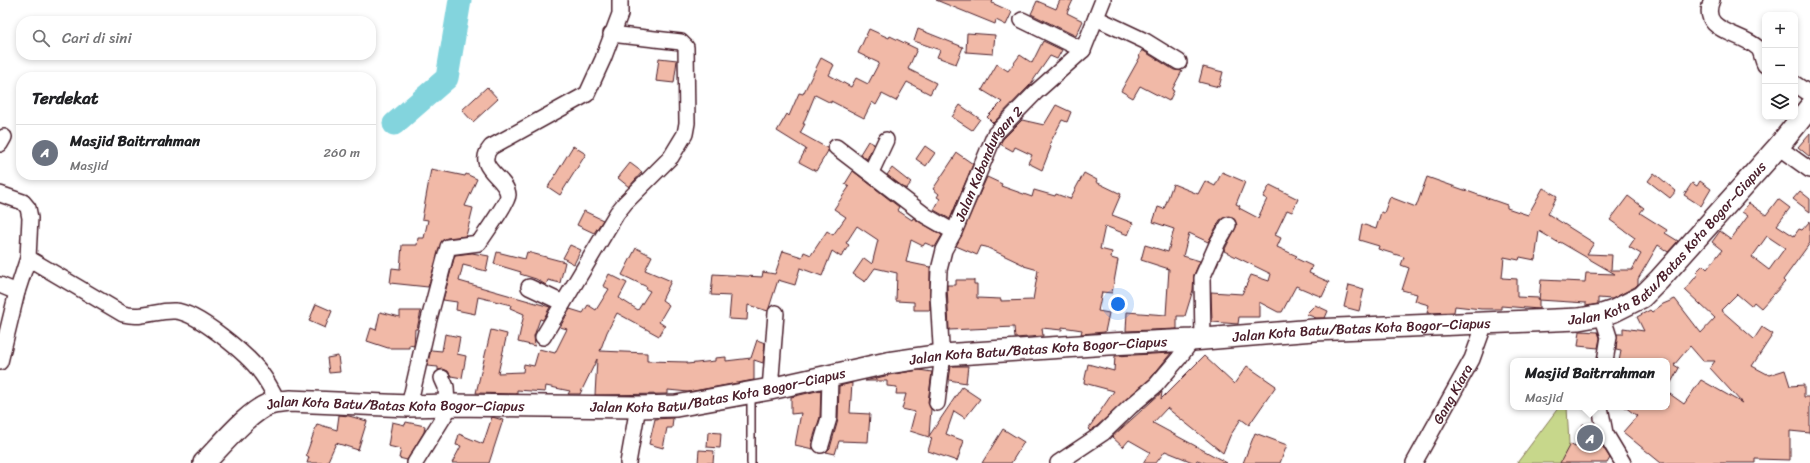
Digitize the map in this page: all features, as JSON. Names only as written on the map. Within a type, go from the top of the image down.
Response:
[{"type":"main road","name":"Jalan Kota Batu/Batas Kota Bogor–Ciapus","points":[[204,463],[240,426],[260,409],[278,402],[301,401],[409,406],[676,406],[761,391],[887,363],[942,355],[1197,340],[1314,330],[1579,319],[1602,315],[1627,306],[1642,297],[1778,147],[1810,108]]},
{"type":"street","points":[[409,406],[429,316],[448,247],[479,244],[507,199],[506,189],[487,165],[486,155],[488,150],[491,146],[587,94],[603,59],[611,34],[620,14],[620,0]]},
{"type":"street","name":"Jalan Kabandungan 2","points":[[937,403],[942,355],[938,294],[939,270],[944,250],[954,232],[995,134],[1036,92],[1083,50],[1103,0]]},
{"type":"street","points":[[1712,0],[1708,12],[1711,20],[1718,26],[1758,48],[1762,58]]},
{"type":"street","points":[[1096,18],[1146,41],[1179,62]]},
{"type":"street","points":[[1022,20],[1083,50]]},
{"type":"street","points":[[543,337],[617,213],[671,157],[686,130],[686,47],[681,42],[611,34]]},
{"type":"street","points":[[1798,86],[1810,94]]},
{"type":"street","points":[[871,172],[886,140]]},
{"type":"street","points":[[836,147],[871,172],[926,216],[954,232]]},
{"type":"street","points":[[1778,147],[1810,170]]},
{"type":"street","points":[[0,194],[22,202],[28,208],[30,218],[28,258],[17,292],[0,362]]},
{"type":"street","points":[[1058,463],[1103,433],[1131,406],[1156,385],[1197,340],[1202,278],[1218,242],[1228,225]]},
{"type":"street","points":[[28,258],[123,314],[141,316],[175,311],[191,316],[229,341],[254,365],[266,380],[278,402]]},
{"type":"street","points":[[0,285],[17,292]]},
{"type":"street","points":[[529,287],[563,303]]},
{"type":"street","points":[[761,391],[776,314]]},
{"type":"street","points":[[1602,315],[1609,337],[1606,358]]},
{"type":"street","name":"Gang Kiara","points":[[1414,463],[1472,359],[1485,323]]},
{"type":"street","points":[[821,446],[829,418],[830,376]]},
{"type":"street","points":[[415,463],[449,405],[446,387],[442,378]]},
{"type":"street","points":[[628,463],[638,407]]},
{"type":"street","points":[[1601,410],[1605,433],[1623,463]]},
{"type":"lane","points":[[751,463],[761,391]]},
{"type":"green space","points":[[1557,410],[1567,410],[1570,463],[1517,463]]},
{"type":"building","points":[[936,0],[993,0],[992,3],[1012,12],[1006,25],[996,20],[995,24]]},
{"type":"building","points":[[1060,0],[1073,0],[1067,13],[1083,21],[1076,36],[1031,14],[1037,1],[1056,9]]},
{"type":"building","points":[[869,29],[889,38],[890,36],[917,49],[908,69],[936,83],[930,94],[907,82],[896,101],[882,94],[876,105],[872,102],[864,118],[831,101],[831,103],[815,95],[803,124],[805,124],[800,133],[827,148],[828,151],[816,171],[799,162],[806,149],[777,131],[787,114],[789,116],[799,93],[803,94],[821,58],[834,65],[829,75],[851,87],[856,78],[868,84],[879,63],[858,53]]},
{"type":"building","points":[[918,29],[963,47],[956,64],[937,57],[940,50],[914,41]]},
{"type":"building","points":[[967,33],[995,35],[993,54],[966,52]]},
{"type":"building","points":[[1043,41],[1062,50],[1057,59],[1050,56],[1030,85],[993,123],[987,117],[1002,102],[982,90],[997,64],[1008,71],[1020,55],[1032,63]]},
{"type":"building","points":[[1142,50],[1174,70],[1182,71],[1172,90],[1174,91],[1169,101],[1140,86],[1133,98],[1121,91],[1140,57],[1139,56]]},
{"type":"building","points":[[659,58],[677,60],[674,83],[656,81]]},
{"type":"building","points":[[1203,67],[1223,72],[1219,87],[1199,82]]},
{"type":"building","points":[[487,87],[498,99],[473,122],[462,110]]},
{"type":"building","points":[[960,105],[980,119],[972,130],[952,117]]},
{"type":"building","points":[[1056,105],[1071,112],[1067,122],[1062,120],[1049,145],[1051,147],[1042,170],[1028,163],[1032,155],[1015,147],[1013,151],[1000,144],[1022,120],[1044,125]]},
{"type":"building","points":[[1810,133],[1810,157],[1798,147]]},
{"type":"building","points":[[868,141],[874,144],[867,159],[860,154]]},
{"type":"building","points":[[573,146],[586,154],[560,195],[548,187]]},
{"type":"building","points":[[925,146],[935,153],[926,166],[916,159]]},
{"type":"building","points":[[957,153],[973,164],[950,219],[934,210],[940,199],[937,197],[939,194],[933,189]]},
{"type":"building","points":[[630,163],[642,172],[629,187],[618,178]]},
{"type":"building","points":[[892,168],[911,183],[906,189],[887,175]]},
{"type":"building","points":[[431,169],[465,176],[466,174],[477,179],[465,206],[473,208],[466,236],[447,238],[442,241],[428,287],[390,283],[392,268],[400,269],[402,245],[417,245],[418,238],[424,238],[428,220],[422,219]]},
{"type":"building","points":[[853,171],[899,207],[897,210],[912,220],[913,218],[942,235],[935,247],[925,243],[923,246],[911,240],[906,262],[930,267],[930,310],[914,310],[914,302],[896,301],[897,273],[875,268],[865,282],[853,274],[864,258],[872,264],[878,240],[857,226],[846,243],[849,245],[841,257],[832,251],[822,276],[800,268],[795,285],[778,280],[768,311],[748,305],[747,320],[729,319],[731,296],[711,295],[713,274],[762,277],[763,272],[775,274],[783,251],[802,257],[804,252],[811,255],[827,231],[833,235],[846,217],[834,209],[849,187],[845,184]]},
{"type":"building","points":[[1222,172],[1245,182],[1236,204],[1240,206],[1239,208],[1258,218],[1267,199],[1263,197],[1270,185],[1298,199],[1292,212],[1287,210],[1275,235],[1281,238],[1277,247],[1297,256],[1295,258],[1312,266],[1309,273],[1329,282],[1322,297],[1296,286],[1282,312],[1278,312],[1259,302],[1259,317],[1239,317],[1238,324],[1212,322],[1211,292],[1242,294],[1251,275],[1269,281],[1271,274],[1224,251],[1237,225],[1233,217],[1228,216],[1220,220],[1208,242],[1189,233],[1183,256],[1200,261],[1194,275],[1193,290],[1185,316],[1177,316],[1177,329],[1126,331],[1127,312],[1166,315],[1169,269],[1141,260],[1145,245],[1168,252],[1174,229],[1153,222],[1158,207],[1164,209],[1173,184],[1198,194],[1205,181],[1215,186]]},
{"type":"building","points":[[1084,173],[1097,180],[1096,182],[1121,194],[1112,215],[1133,223],[1128,235],[1105,226],[1100,249],[1112,252],[1111,258],[1118,260],[1112,293],[1102,292],[1098,311],[1109,313],[1105,332],[1081,334],[1082,330],[1062,327],[1062,330],[1042,328],[1043,336],[1015,338],[1014,327],[949,330],[947,285],[956,285],[956,280],[974,280],[974,284],[977,284],[977,298],[1001,299],[1001,301],[1033,300],[1038,270],[1024,266],[986,247],[981,246],[977,255],[956,246],[987,177],[1002,184],[1001,186],[1032,197],[1034,190],[1055,196],[1056,194],[1070,199]]},
{"type":"building","points":[[1654,173],[1676,191],[1670,198],[1648,181]]},
{"type":"building","points":[[1427,177],[1507,205],[1507,208],[1528,215],[1543,188],[1557,196],[1548,214],[1594,243],[1587,254],[1612,255],[1611,270],[1632,270],[1641,254],[1629,247],[1635,238],[1610,220],[1628,196],[1644,208],[1640,213],[1667,230],[1665,233],[1678,241],[1668,252],[1658,245],[1638,279],[1638,284],[1635,287],[1612,299],[1598,298],[1598,304],[1586,306],[1586,303],[1539,300],[1539,309],[1501,306],[1501,309],[1481,309],[1455,306],[1454,312],[1427,313],[1429,305],[1415,301],[1417,294],[1402,290],[1409,268],[1401,265],[1404,257],[1378,249],[1379,246],[1359,240],[1362,224],[1376,229],[1381,212],[1384,213],[1390,197],[1416,207]],"holes":[[[1539,231],[1615,274],[1586,273],[1585,282],[1541,280],[1539,300],[1539,298],[1517,297],[1517,279],[1502,278],[1504,257],[1519,260],[1520,257],[1535,260]]]},
{"type":"building","points":[[1700,181],[1711,189],[1701,206],[1684,195],[1692,183],[1697,186]]},
{"type":"building","points":[[1800,191],[1810,199],[1810,212],[1793,199]]},
{"type":"building","points":[[1778,199],[1790,208],[1777,225],[1794,236],[1799,229],[1802,230],[1810,221],[1810,243],[1783,280],[1785,282],[1761,308],[1754,302],[1751,306],[1737,294],[1721,310],[1754,339],[1762,327],[1773,334],[1752,366],[1769,375],[1785,370],[1790,386],[1804,385],[1804,397],[1810,397],[1810,433],[1790,431],[1790,460],[1755,459],[1755,463],[1661,463],[1623,432],[1637,416],[1629,410],[1670,410],[1670,394],[1684,404],[1701,380],[1742,403],[1710,368],[1715,361],[1703,361],[1690,346],[1674,365],[1679,368],[1670,384],[1670,358],[1620,358],[1621,351],[1616,350],[1617,334],[1623,334],[1623,328],[1644,331],[1637,317],[1650,310],[1652,312],[1663,304],[1675,299],[1701,333],[1715,318],[1685,290],[1698,274],[1696,272],[1703,265],[1707,269],[1722,250],[1712,242],[1720,231],[1731,239],[1748,216],[1742,212],[1749,203],[1766,215]],"holes":[[[1767,236],[1785,248],[1769,270],[1752,257]]]},
{"type":"building","points":[[584,211],[603,220],[594,233],[577,225]]},
{"type":"building","points":[[570,245],[581,250],[574,264],[563,258]]},
{"type":"building","points":[[636,248],[652,256],[645,270],[671,281],[662,300],[669,305],[659,322],[665,326],[659,336],[617,313],[607,332],[600,351],[647,353],[647,361],[687,362],[687,364],[715,361],[715,358],[726,357],[726,361],[751,358],[757,340],[765,343],[763,363],[754,360],[754,380],[688,392],[668,390],[668,394],[595,395],[597,359],[580,394],[568,394],[570,391],[546,386],[545,392],[517,390],[517,394],[476,393],[491,330],[507,334],[498,373],[523,372],[524,364],[534,366],[539,349],[555,353],[567,329],[560,327],[570,309],[583,313],[588,305],[596,310],[609,289],[603,286],[609,274],[627,283],[619,298],[638,310],[650,291],[646,289],[647,287],[622,275]]},
{"type":"building","points":[[497,252],[525,259],[527,252],[565,262],[560,283],[548,280],[546,285],[536,279],[520,274],[521,272],[494,264]]},
{"type":"building","points":[[472,253],[489,256],[486,271],[463,265],[459,281],[550,307],[543,320],[540,319],[534,336],[535,346],[518,342],[524,314],[510,308],[511,305],[478,297],[475,314],[456,310],[457,302],[443,300],[455,255]]},
{"type":"building","points":[[1349,285],[1364,289],[1359,311],[1344,307]]},
{"type":"building","points":[[316,304],[332,311],[325,328],[309,321]]},
{"type":"building","points":[[1315,305],[1328,311],[1325,318],[1316,318],[1306,314]]},
{"type":"building","points":[[400,311],[421,311],[417,329],[415,329],[414,346],[409,345],[409,348],[388,348],[367,341],[371,328],[376,330],[380,312],[400,317]]},
{"type":"building","points":[[1580,331],[1598,332],[1600,338],[1598,348],[1578,346]]},
{"type":"building","points":[[445,334],[460,337],[457,354],[466,356],[462,378],[451,376],[448,371],[443,369],[438,370],[438,367],[427,366],[431,350],[442,351]]},
{"type":"building","points":[[1171,353],[1150,379],[1097,426],[1090,431],[1088,429],[1114,391],[1084,383],[1088,364],[1114,371],[1115,356]]},
{"type":"building","points":[[338,356],[340,372],[329,373],[327,358]]},
{"type":"building","points":[[1204,356],[1234,384],[1247,366],[1276,386],[1249,425],[1241,419],[1230,436],[1223,453],[1167,408],[1153,423],[1227,463],[1206,463],[1197,460],[1195,463],[1165,451],[1156,463],[1143,463],[1150,452],[1129,440],[1123,447],[1112,437],[1162,392],[1161,399]]},
{"type":"building","points":[[951,366],[968,366],[966,383],[949,380]]},
{"type":"building","points":[[919,370],[932,372],[928,402],[931,409],[929,436],[962,387],[980,399],[965,418],[954,411],[946,434],[964,441],[957,461],[928,451],[932,438],[910,431],[915,412],[902,409],[906,394],[896,394],[897,387],[887,386],[887,381],[865,381]]},
{"type":"building","points":[[852,383],[850,413],[870,414],[868,442],[839,441],[835,454],[826,452],[830,448],[838,420],[839,386]]},
{"type":"building","points":[[821,390],[820,417],[812,442],[813,449],[795,445],[801,413],[791,414],[791,397]]},
{"type":"building","points":[[339,415],[367,421],[358,450],[336,443],[327,463],[307,463],[309,457],[306,455],[317,424],[337,430]]},
{"type":"building","points":[[492,417],[503,420],[489,463],[452,463],[461,446],[456,445],[459,434],[483,444]]},
{"type":"building","points":[[673,418],[672,428],[667,428],[663,448],[649,444],[655,419]]},
{"type":"building","points":[[392,422],[405,425],[406,422],[425,426],[424,432],[407,460],[399,458],[401,449],[388,446]]},
{"type":"building","points":[[1583,424],[1595,428],[1597,438],[1610,458],[1607,463],[1560,463],[1570,444],[1575,447]]},
{"type":"building","points":[[1003,429],[1024,442],[1011,463],[982,463]]},
{"type":"building","points":[[708,432],[721,433],[720,448],[707,447]]},
{"type":"building","points":[[1255,433],[1287,445],[1280,463],[1243,463]]},
{"type":"building","points":[[699,450],[714,451],[713,463],[698,463]]},
{"type":"waterway","points":[[394,124],[447,78],[460,0]]},
{"type":"place","name":"Masjid Baitrrahman","points":[[1590,438]]}]
